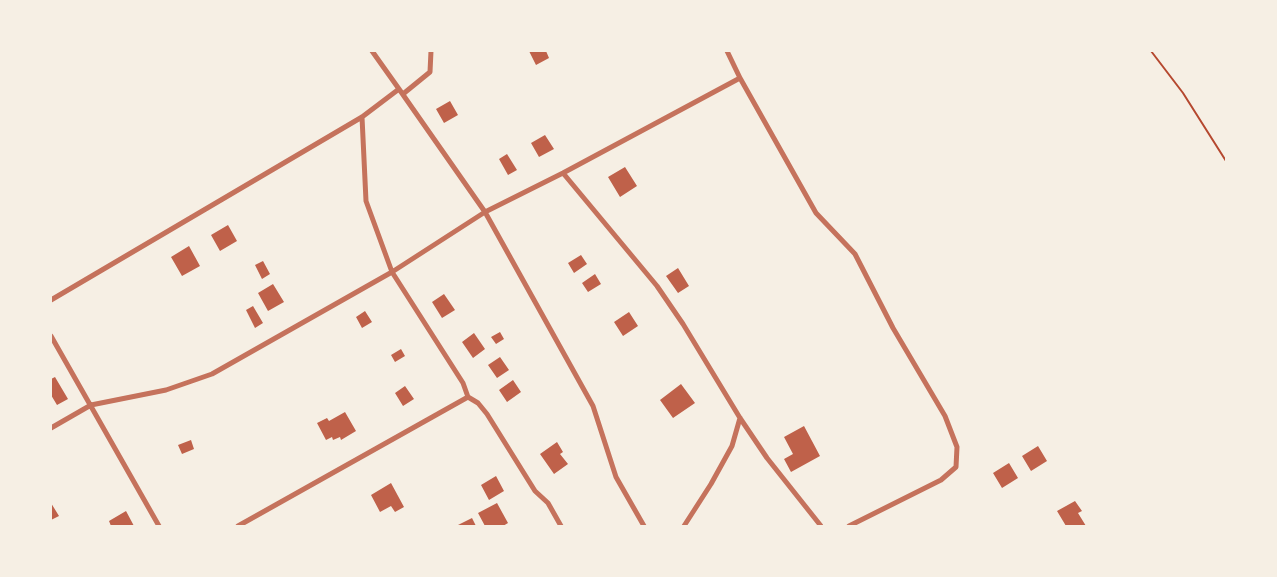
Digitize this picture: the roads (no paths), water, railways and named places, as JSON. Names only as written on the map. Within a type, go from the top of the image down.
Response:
[{"type":"street","points":[[372,51],[485,212],[593,406],[616,477],[644,526]]},
{"type":"street","points":[[51,300],[401,92],[430,72],[431,51]]},
{"type":"street","points":[[727,51],[740,78],[816,213],[855,254],[893,328],[945,416],[957,447],[956,467],[941,480],[849,526]]},
{"type":"street","points":[[51,428],[91,405],[166,390],[212,374],[392,272],[485,212],[563,173],[740,78]]},
{"type":"street","points":[[362,116],[366,201],[392,272],[463,383],[468,397],[478,403],[487,414],[535,491],[548,503],[561,526]]},
{"type":"street","points":[[563,173],[657,286],[767,458],[821,526]]},
{"type":"street","points":[[51,336],[159,526]]},
{"type":"street","points":[[238,526],[468,397]]},
{"type":"street","points":[[684,526],[711,484],[732,446],[740,418]]}]
